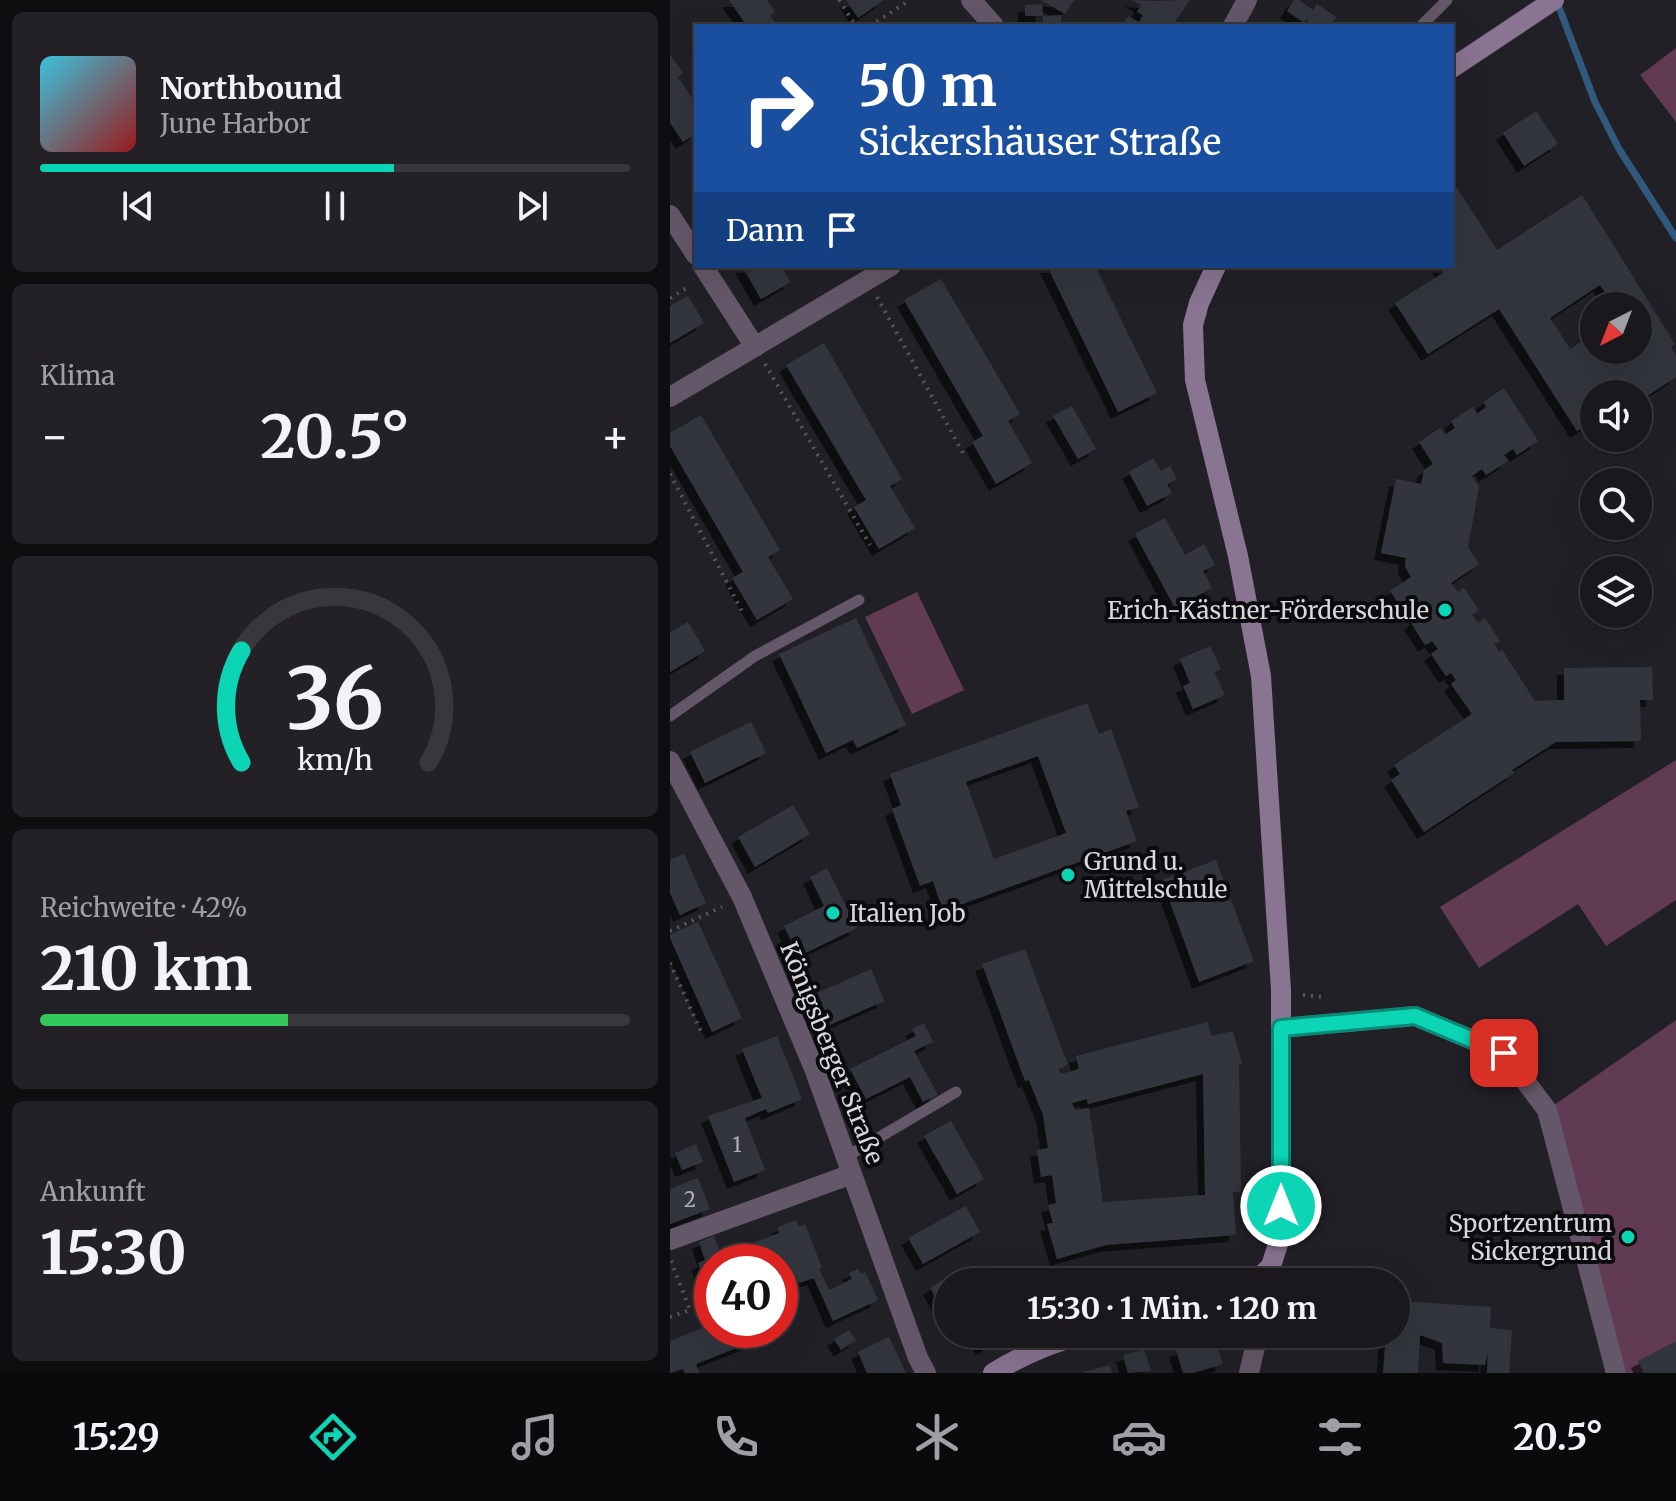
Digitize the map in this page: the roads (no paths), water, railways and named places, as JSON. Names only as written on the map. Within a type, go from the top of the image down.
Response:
[{"type":"street","points":[[971,0],[992,24]]},
{"type":"street","points":[[1234,24],[1247,0]]},
{"type":"street","points":[[1454,67],[1547,4]]},
{"type":"street","points":[[670,215],[694,252]]},
{"type":"street","points":[[704,268],[755,347]]},
{"type":"street","points":[[670,397],[888,268]]},
{"type":"street","points":[[1213,268],[1193,325],[1195,380],[1238,556],[1261,676],[1281,990],[1281,1235],[1269,1268]]},
{"type":"street","name":"Königsberger Straße","points":[[670,761],[742,897],[815,1071],[926,1373]]},
{"type":"street","points":[[1281,1028],[1415,1016],[1504,1053],[1547,1110],[1616,1373]]},
{"type":"street","points":[[670,1240],[849,1166]]},
{"type":"street","points":[[993,1373],[1040,1348]]},
{"type":"street","points":[[1249,1373],[1255,1348]]},
{"type":"lane","points":[[1423,24],[1447,0]]},
{"type":"lane","points":[[670,716],[755,656],[859,600]]},
{"type":"lane","points":[[849,1166],[956,1092]]},
{"type":"waterway","points":[[1557,2],[1595,102],[1619,149],[1676,238]]},
{"type":"place","name":"Erich-Kästner-Förderschule","points":[[1445,610]]},
{"type":"place","name":"Grund u. Mittelschule","points":[[1068,875]]},
{"type":"place","name":"Italien Job","points":[[833,913]]},
{"type":"place","name":"Sportzentrum Sickergrund","points":[[1628,1237]]}]
